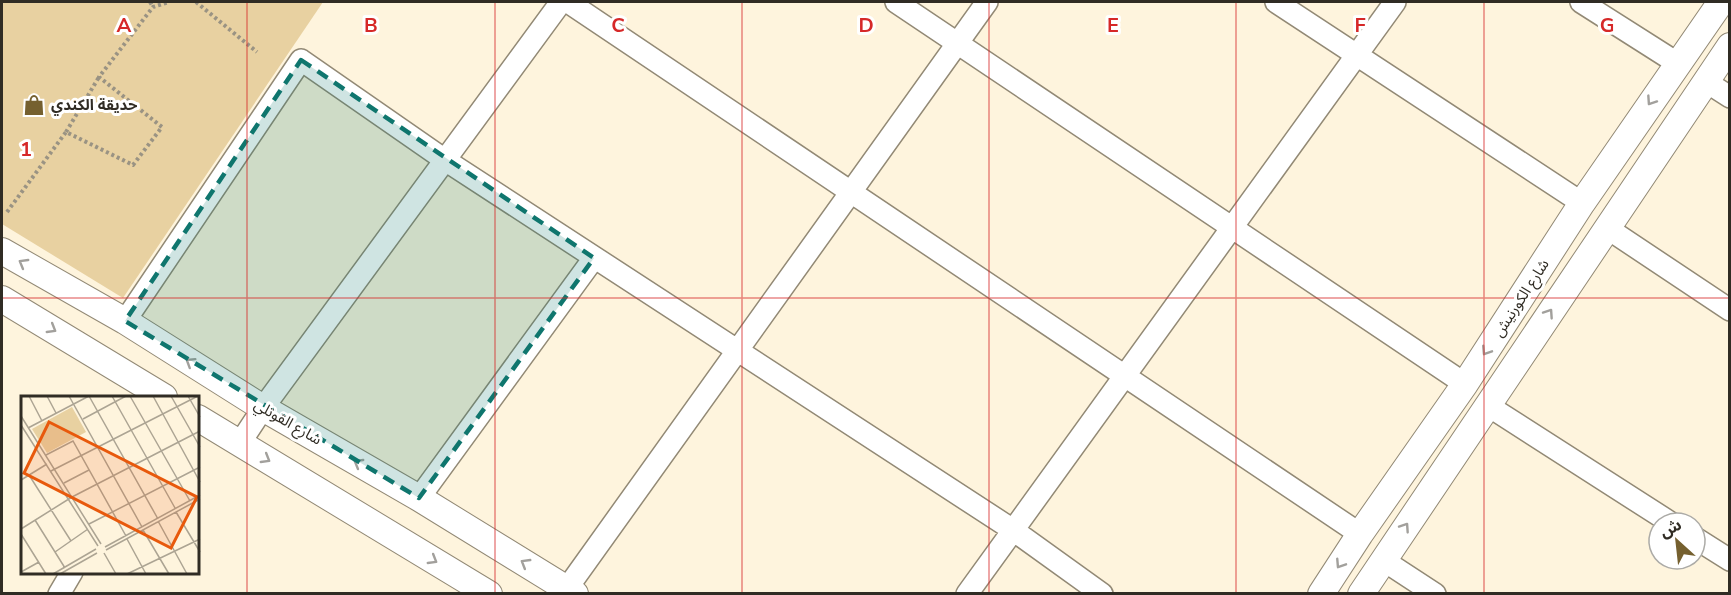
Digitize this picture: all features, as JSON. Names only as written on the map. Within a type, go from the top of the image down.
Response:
[{"type":"street","points":[[240,443],[263,408],[561,2]]},
{"type":"street","points":[[568,2],[1360,534]]},
{"type":"street","points":[[896,2],[1465,384]]},
{"type":"street","points":[[568,592],[738,349],[987,2]]},
{"type":"street","points":[[1276,2],[1582,203]]},
{"type":"street","points":[[967,594],[1395,2]]},
{"type":"street","points":[[1581,2],[1677,63]]},
{"type":"street","name":"شارع الكورنيش","points":[[1321,594],[1465,384],[1582,203],[1721,2]]},
{"type":"street","name":"شارع الكورنيش","points":[[1361,594],[1730,46]]},
{"type":"street","points":[[125,321],[301,60],[445,160],[1013,530],[1102,594]]},
{"type":"street","points":[[1705,81],[1730,98]]},
{"type":"street","points":[[1607,228],[1730,310]]},
{"type":"street","name":"شارع القوتلي","points":[[2,251],[125,321],[263,408],[419,498],[568,592]]},
{"type":"street","points":[[419,498],[594,258]]},
{"type":"street","points":[[2,299],[162,396]]},
{"type":"street","points":[[1487,405],[1652,511]]},
{"type":"street","points":[[200,419],[489,594]]},
{"type":"street","points":[[1707,546],[1730,560]]},
{"type":"street","points":[[1383,560],[1435,594]]},
{"type":"street","points":[[60,593],[71,574]]},
{"type":"path","points":[[150,2],[153,7]]},
{"type":"path","points":[[7,212],[66,132],[99,77],[153,7],[169,2]]},
{"type":"path","points":[[196,2],[257,52]]},
{"type":"path","points":[[66,132],[133,165],[162,127],[99,77]]},
{"type":"highlighted area","points":[[301,60],[594,258],[419,498],[125,321]]},
{"type":"shaded area","points":[[2,2],[323,2],[123,298],[2,224]]},
{"type":"place","name":"حديقة الكندي","points":[[34,105]]}]
